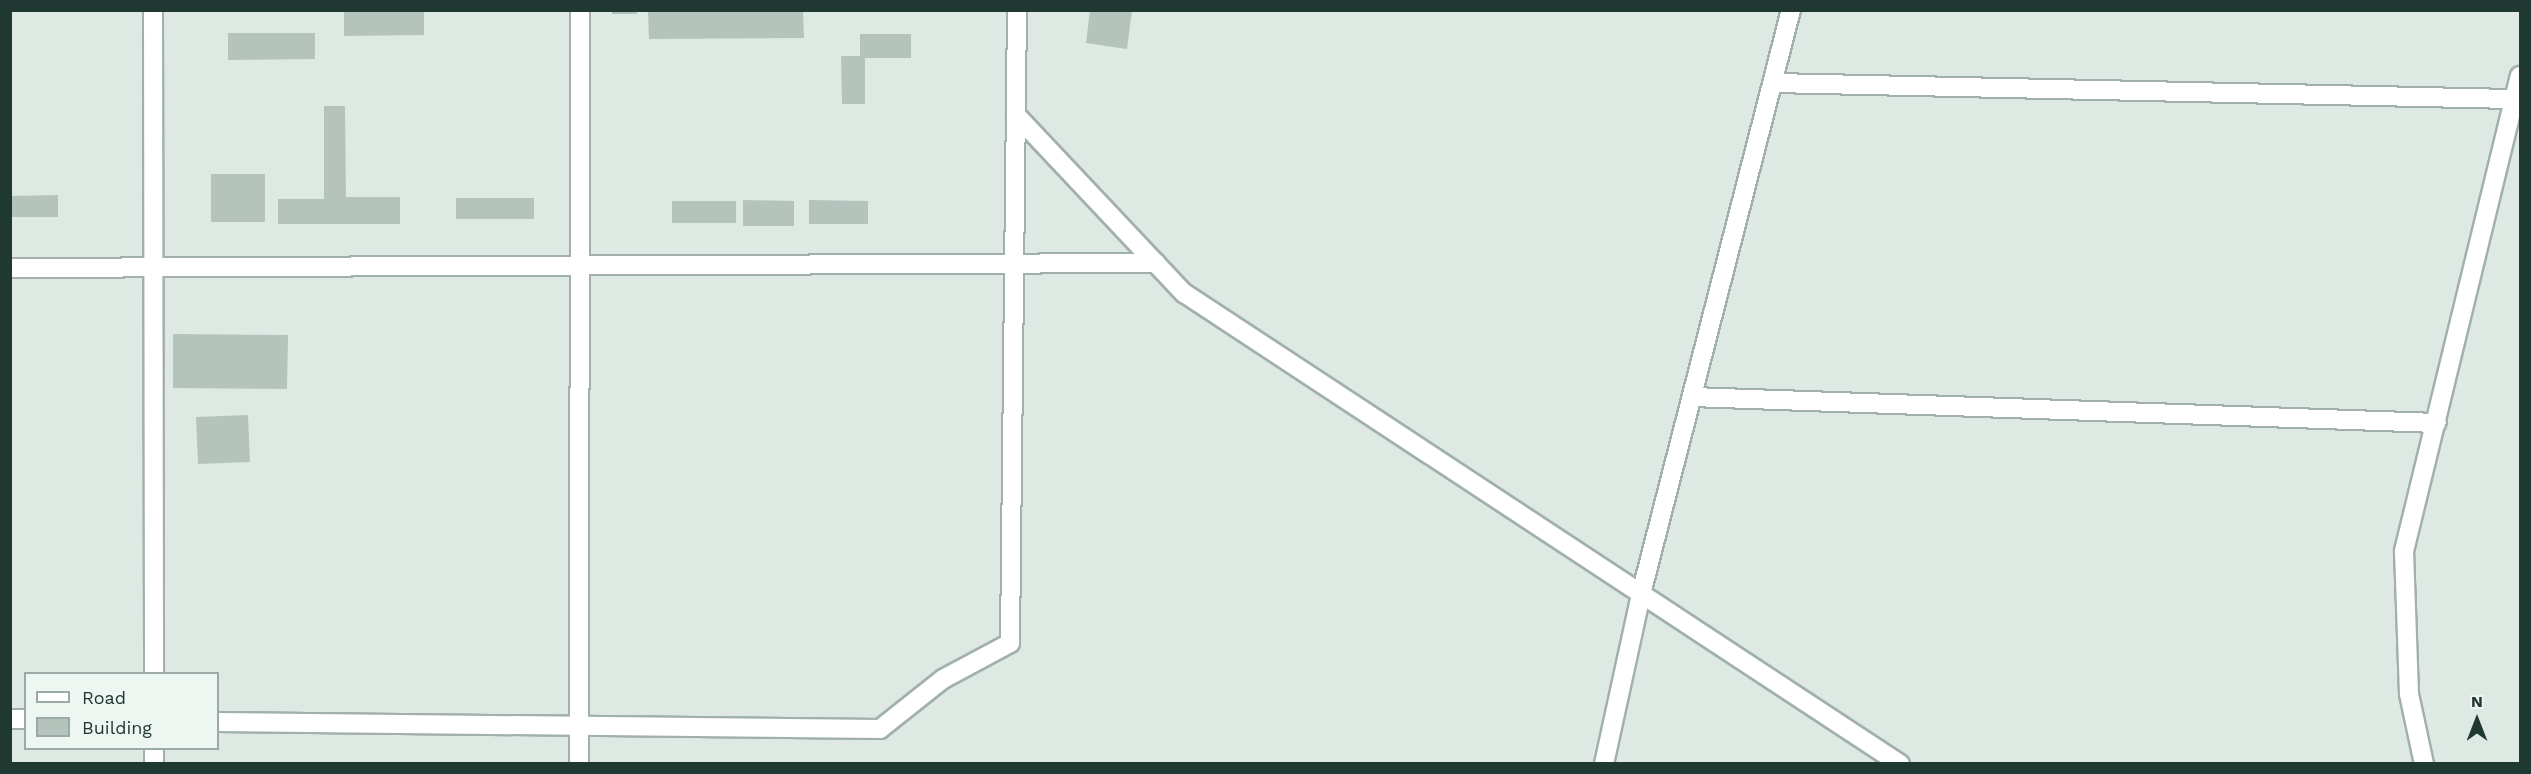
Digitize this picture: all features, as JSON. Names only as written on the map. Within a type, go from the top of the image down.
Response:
[{"type":"street","points":[[153,10],[154,672]]},
{"type":"street","points":[[579,764],[580,10]]},
{"type":"street","points":[[219,722],[880,729],[943,680],[1010,643],[1017,10]]},
{"type":"street","points":[[1605,764],[1641,594],[1791,10]]},
{"type":"street","points":[[2424,764],[2409,694],[2404,551],[2520,76]]},
{"type":"street","points":[[1773,83],[2515,99]]},
{"type":"street","points":[[1016,115],[1184,293],[1900,764]]},
{"type":"street","points":[[10,268],[1156,263]]},
{"type":"street","points":[[1692,397],[2437,423]]},
{"type":"building","points":[[344,10],[424,10],[424,35],[344,36]]},
{"type":"building","points":[[612,10],[637,10],[637,14],[612,14]]},
{"type":"building","points":[[648,10],[803,10],[804,38],[649,39]]},
{"type":"building","points":[[1090,10],[1132,10],[1127,49],[1086,43]]},
{"type":"building","points":[[228,33],[315,33],[315,59],[228,60]]},
{"type":"building","points":[[860,34],[911,34],[911,58],[865,58],[865,104],[842,104],[841,56],[860,56]]},
{"type":"building","points":[[324,106],[345,106],[346,197],[400,197],[400,224],[278,224],[278,199],[324,199]]},
{"type":"building","points":[[211,174],[265,174],[265,222],[211,222]]},
{"type":"building","points":[[58,195],[58,217],[10,217],[10,196]]},
{"type":"building","points":[[456,198],[534,198],[534,219],[456,219]]},
{"type":"building","points":[[743,200],[794,201],[794,226],[743,226]]},
{"type":"building","points":[[809,200],[868,201],[868,224],[809,224]]},
{"type":"building","points":[[672,201],[736,201],[736,223],[672,223]]},
{"type":"building","points":[[173,334],[288,335],[287,389],[173,388]]},
{"type":"building","points":[[248,415],[250,462],[198,464],[196,417]]}]
